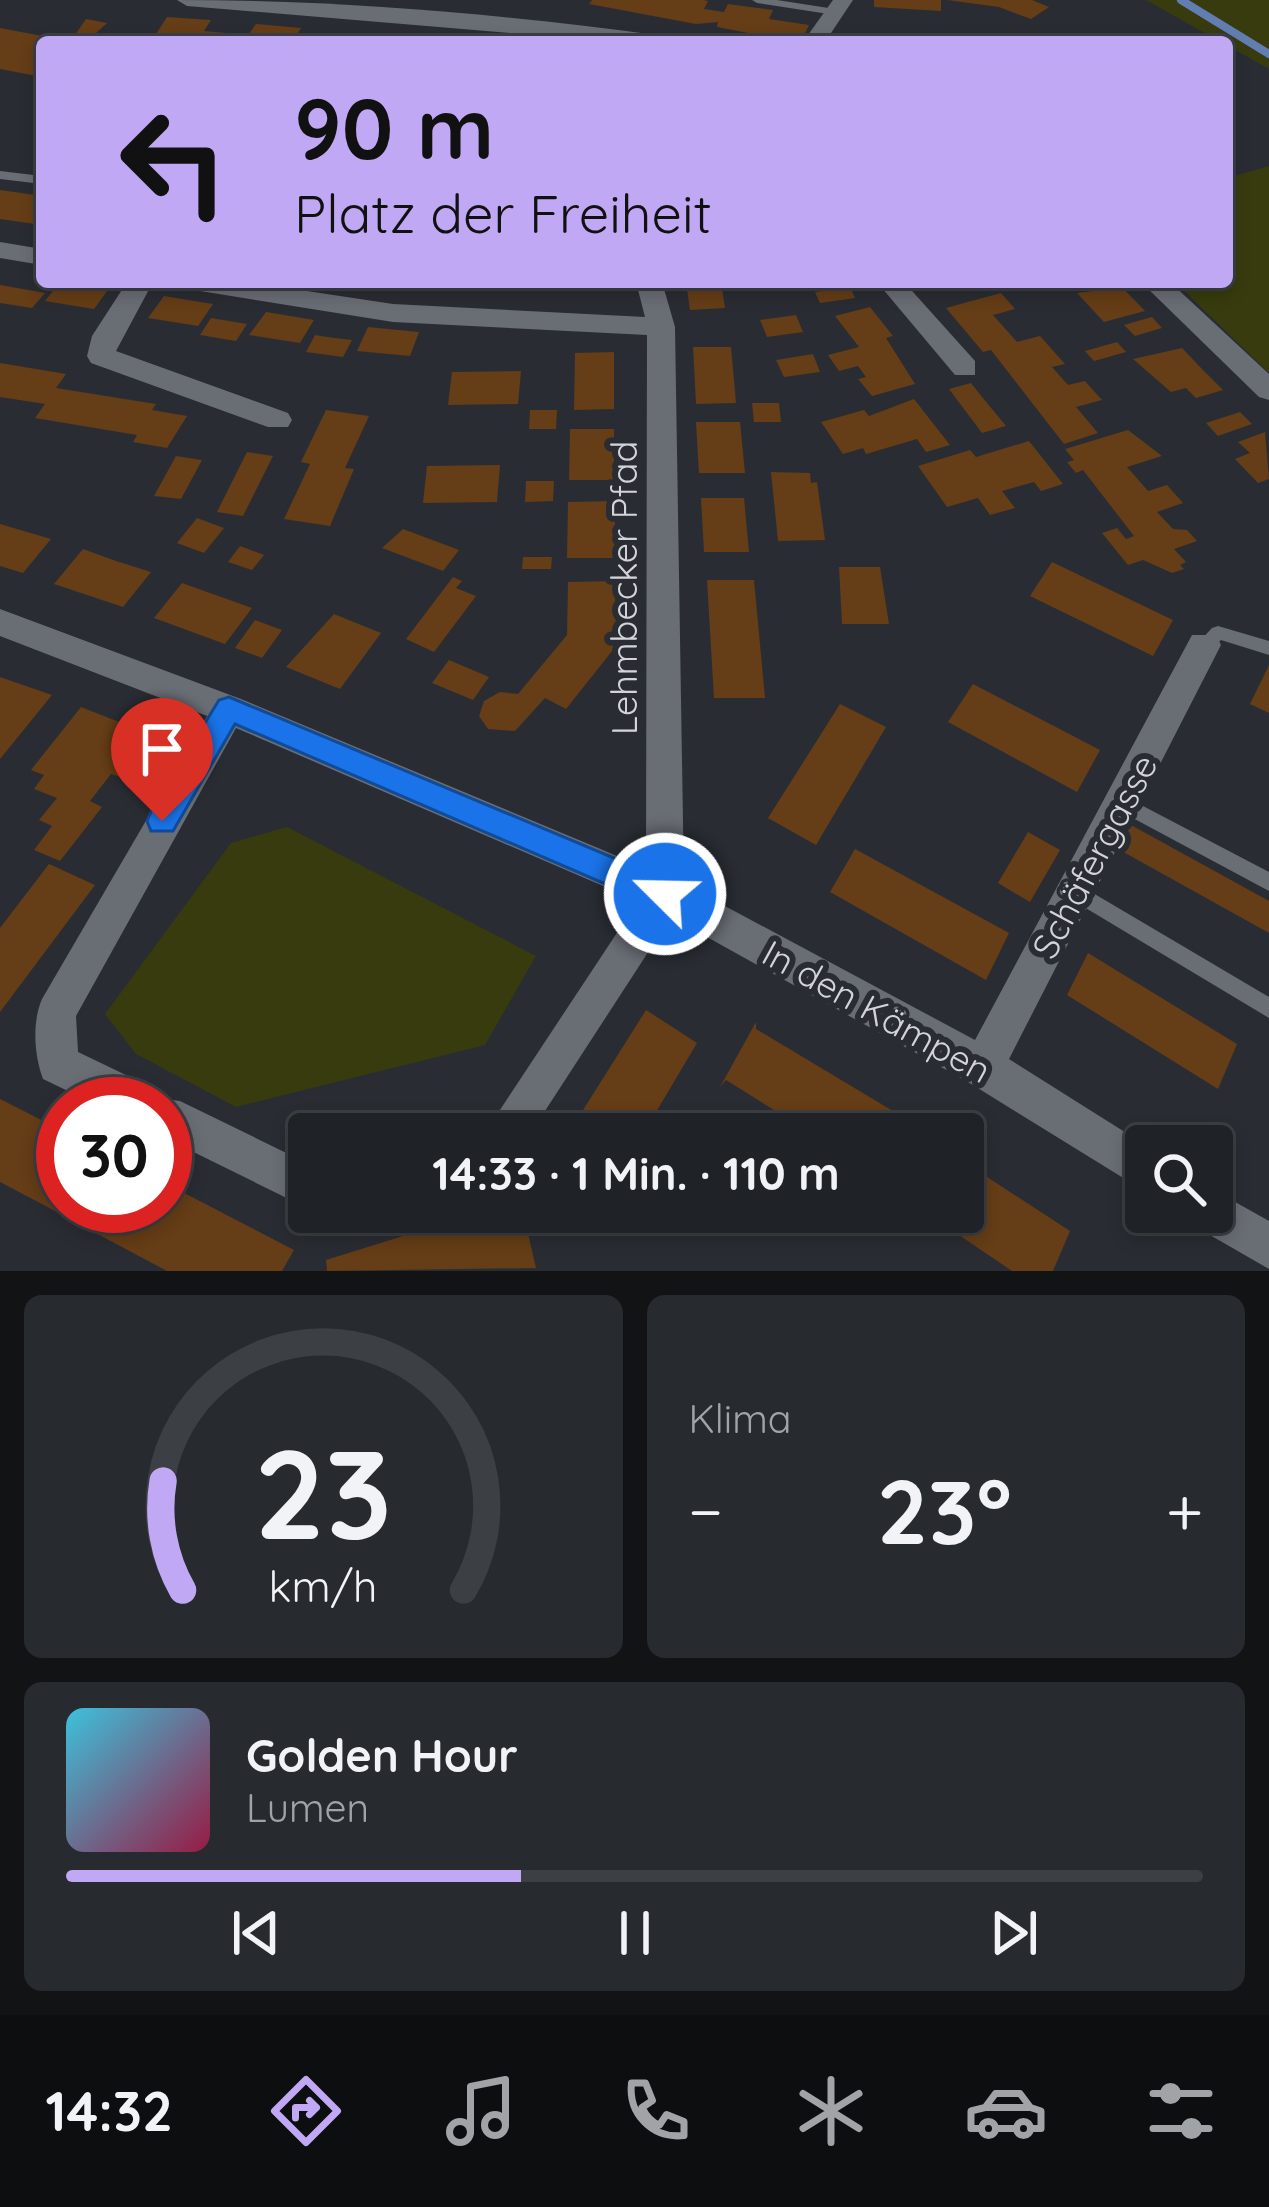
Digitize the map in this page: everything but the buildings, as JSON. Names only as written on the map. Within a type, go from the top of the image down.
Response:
[{"type":"street","points":[[187,0],[550,34]]},
{"type":"street","points":[[532,0],[550,34]]},
{"type":"street","points":[[818,36],[839,6]]},
{"type":"street","points":[[0,250],[36,256]]},
{"type":"street","points":[[136,288],[106,336],[101,356],[278,420]]},
{"type":"street","points":[[233,288],[393,313],[661,327]]},
{"type":"street","name":"Lehmbecker Pfad","points":[[651,288],[661,327],[665,894]]},
{"type":"street","points":[[895,288],[964,368]]},
{"type":"street","points":[[1160,288],[1269,390]]},
{"type":"street","name":"In den Kämpen","points":[[0,622],[229,709],[665,894],[983,1067],[1125,1157]]},
{"type":"street","name":"Schäfergasse","points":[[983,1067],[1204,645]]},
{"type":"street","points":[[85,1077],[58,1064],[56,1012],[229,709]]},
{"type":"street","points":[[519,1113],[665,894]]},
{"type":"street","points":[[192,1129],[288,1176]]},
{"type":"street","points":[[1233,1224],[1269,1247]]},
{"type":"lane","points":[[757,0],[839,6]]},
{"type":"lane","points":[[0,175],[36,180]]},
{"type":"lane","points":[[1204,645],[1218,633],[1269,648]]},
{"type":"lane","points":[[1122,803],[1269,882]]},
{"type":"lane","points":[[1076,892],[1269,1008]]},
{"type":"green space","points":[[1146,0],[1269,0],[1269,69],[1233,49],[1233,36],[1210,36]]},
{"type":"green space","points":[[1269,166],[1269,373],[1181,288],[1233,288],[1233,176]]},
{"type":"green space","points":[[287,827],[536,956],[485,1045],[236,1107],[192,1084],[192,1077],[179,1077],[136,1054],[105,1014],[231,843]]},
{"type":"waterway","points":[[1181,0],[1269,54]]},
{"type":"route","points":[[162,821],[229,709],[665,894]]}]
